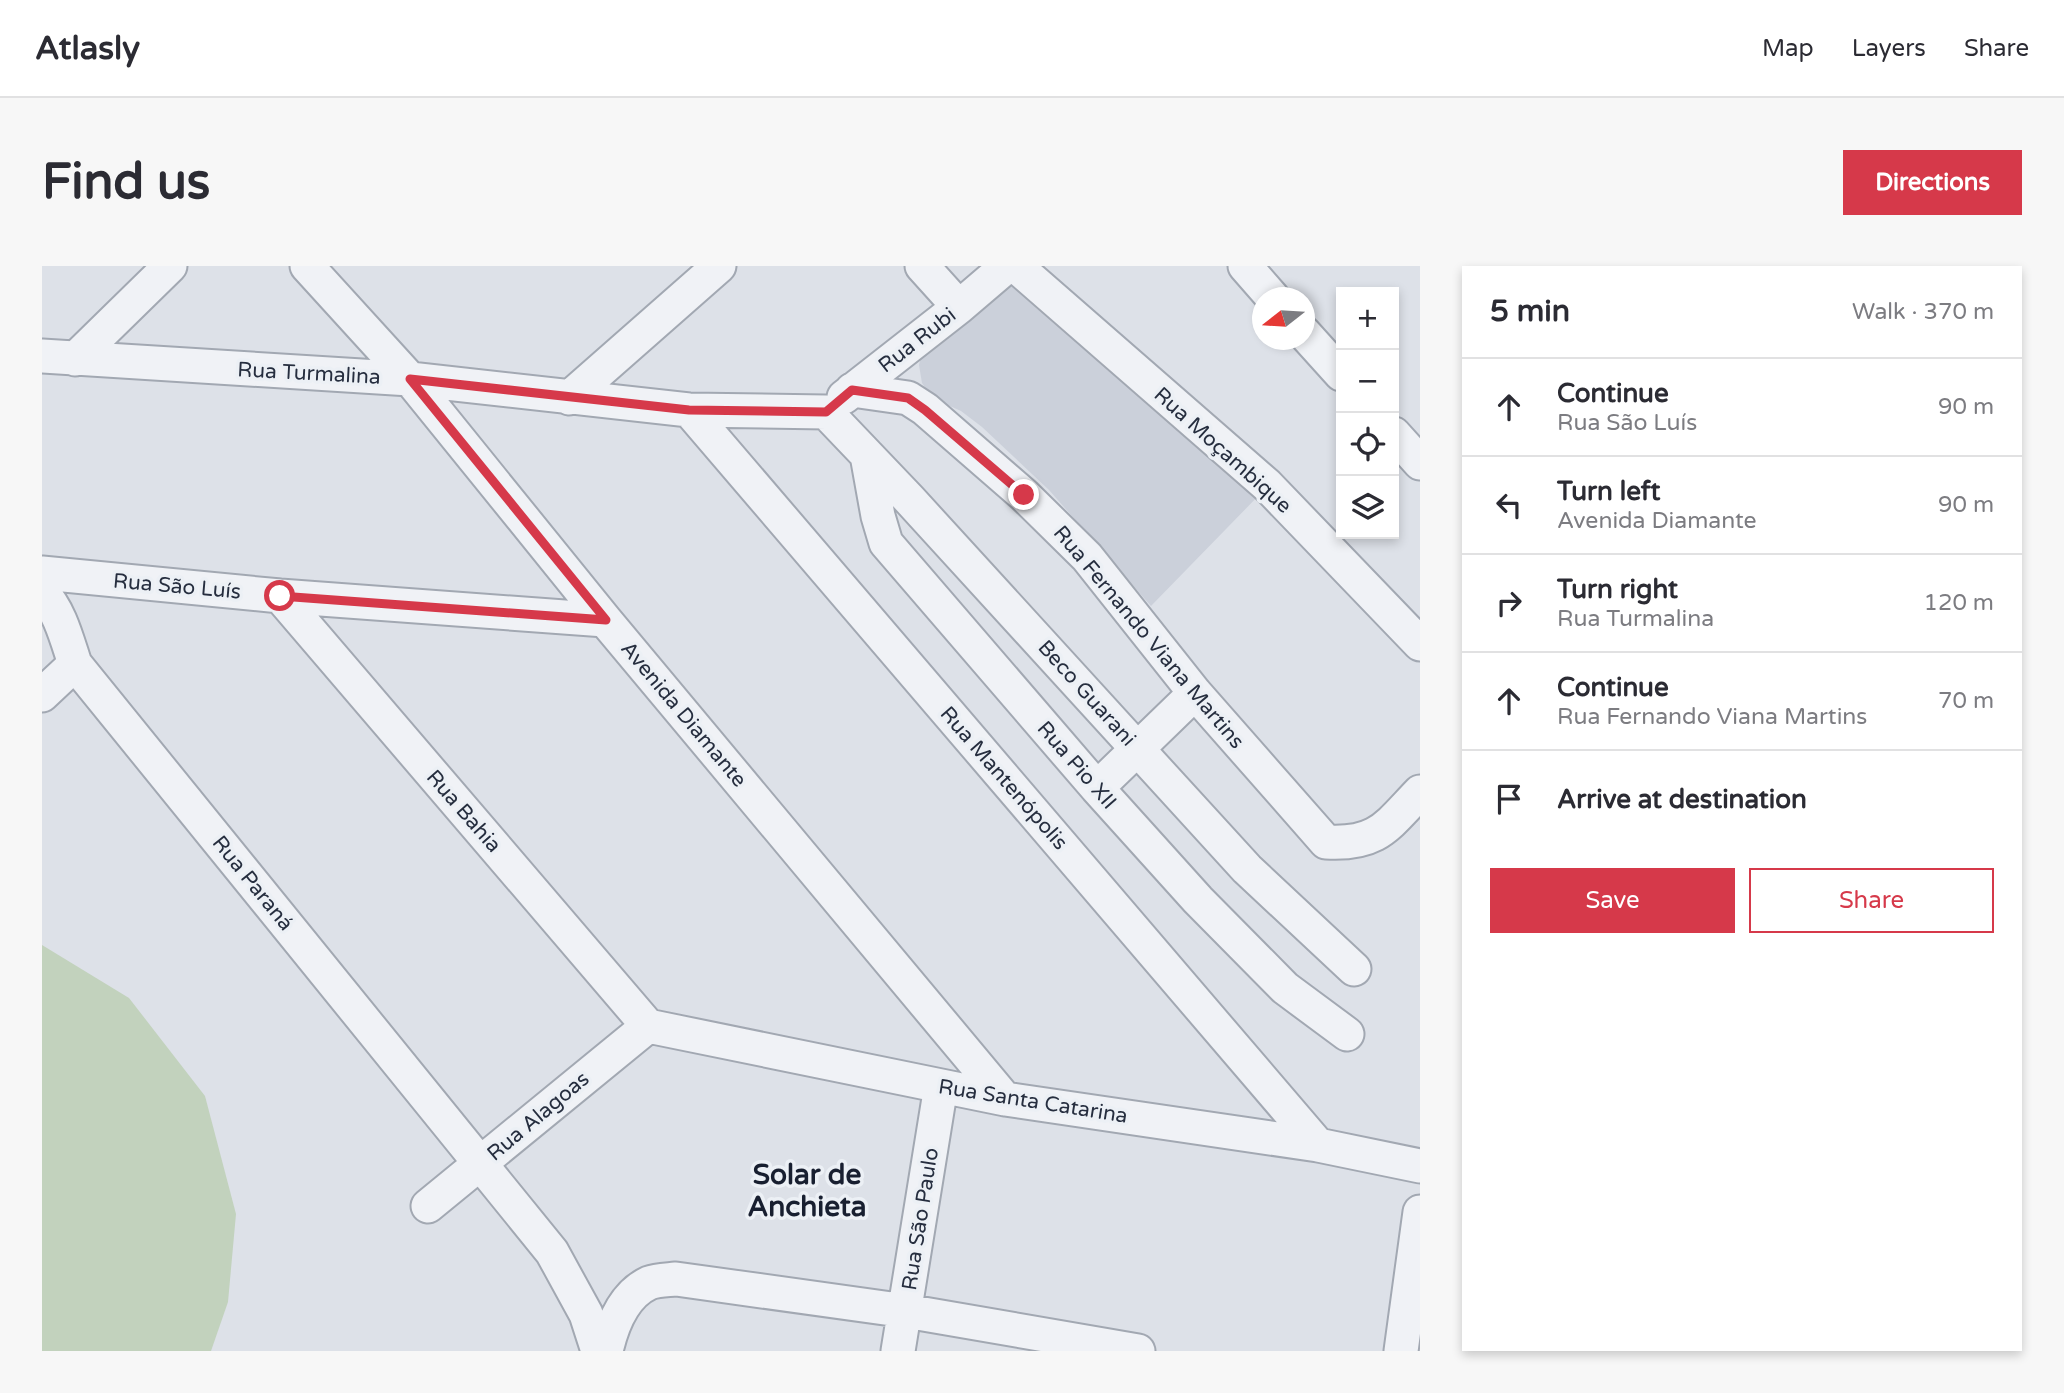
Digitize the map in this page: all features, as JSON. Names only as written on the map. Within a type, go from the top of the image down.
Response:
[{"type":"street","points":[[75,359],[170,266]]},
{"type":"street","name":"Avenida Diamante","points":[[307,266],[410,379],[606,620],[1005,1099]]},
{"type":"street","points":[[569,398],[719,266]]},
{"type":"street","points":[[922,266],[959,307]]},
{"type":"street","name":"Rua Rubi","points":[[826,412],[1007,266]]},
{"type":"street","name":"Rua Moçambique","points":[[1016,266],[1267,485],[1420,644]]},
{"type":"street","points":[[1245,266],[1263,287]]},
{"type":"street","points":[[1315,345],[1336,368]]},
{"type":"street","points":[[904,351],[908,398]]},
{"type":"street","name":"Rua Turmalina","points":[[42,356],[410,379],[689,410],[826,412]]},
{"type":"street","name":"Rua Fernando Viana Martins","points":[[852,390],[908,398],[1024,495],[1087,557],[1195,693],[1326,842],[1352,844],[1382,832],[1420,792]]},
{"type":"street","name":"Rua Mantenópolis","points":[[689,410],[1318,1145]]},
{"type":"street","name":"Beco Guarani","points":[[826,412],[1247,869],[1353,969]]},
{"type":"street","points":[[1399,440],[1420,463]]},
{"type":"street","name":"Rua Pio XII","points":[[867,455],[878,516],[886,543],[1097,788],[1198,900],[1285,988],[1347,1034]]},
{"type":"street","name":"Rua São Luís","points":[[42,573],[280,596],[606,620]]},
{"type":"street","name":"Rua Paraná","points":[[42,592],[49,599],[58,617],[75,664],[552,1252],[586,1314],[598,1351]]},
{"type":"street","name":"Rua Bahia","points":[[280,596],[648,1026]]},
{"type":"street","points":[[42,695],[75,664]]},
{"type":"street","points":[[1097,788],[1195,693]]},
{"type":"street","name":"Rua Santa Catarina","points":[[648,1026],[1005,1099],[1318,1145],[1420,1166]]},
{"type":"street","name":"Rua Alagoas","points":[[428,1206],[648,1026]]},
{"type":"street","name":"Rua São Paulo","points":[[898,1351],[941,1086]]},
{"type":"street","points":[[1401,1351],[1420,1212]]},
{"type":"street","points":[[606,1351],[610,1332],[625,1302],[635,1292],[656,1281],[676,1279],[906,1311],[1138,1351]]},
{"type":"shaded area","points":[[1023,286],[1265,489],[1151,606],[1049,490],[982,427],[961,411],[932,398],[922,383],[919,365],[923,347],[992,293],[1009,287]]},
{"type":"green space","points":[[42,945],[129,998],[205,1096],[236,1214],[228,1302],[211,1351],[42,1351]]},
{"type":"district","name":"Solar de Anchieta","points":[[807,1190]]},
{"type":"route","points":[[280,596],[606,620],[410,379],[689,410],[826,412],[852,390],[908,398],[1024,495]]}]
